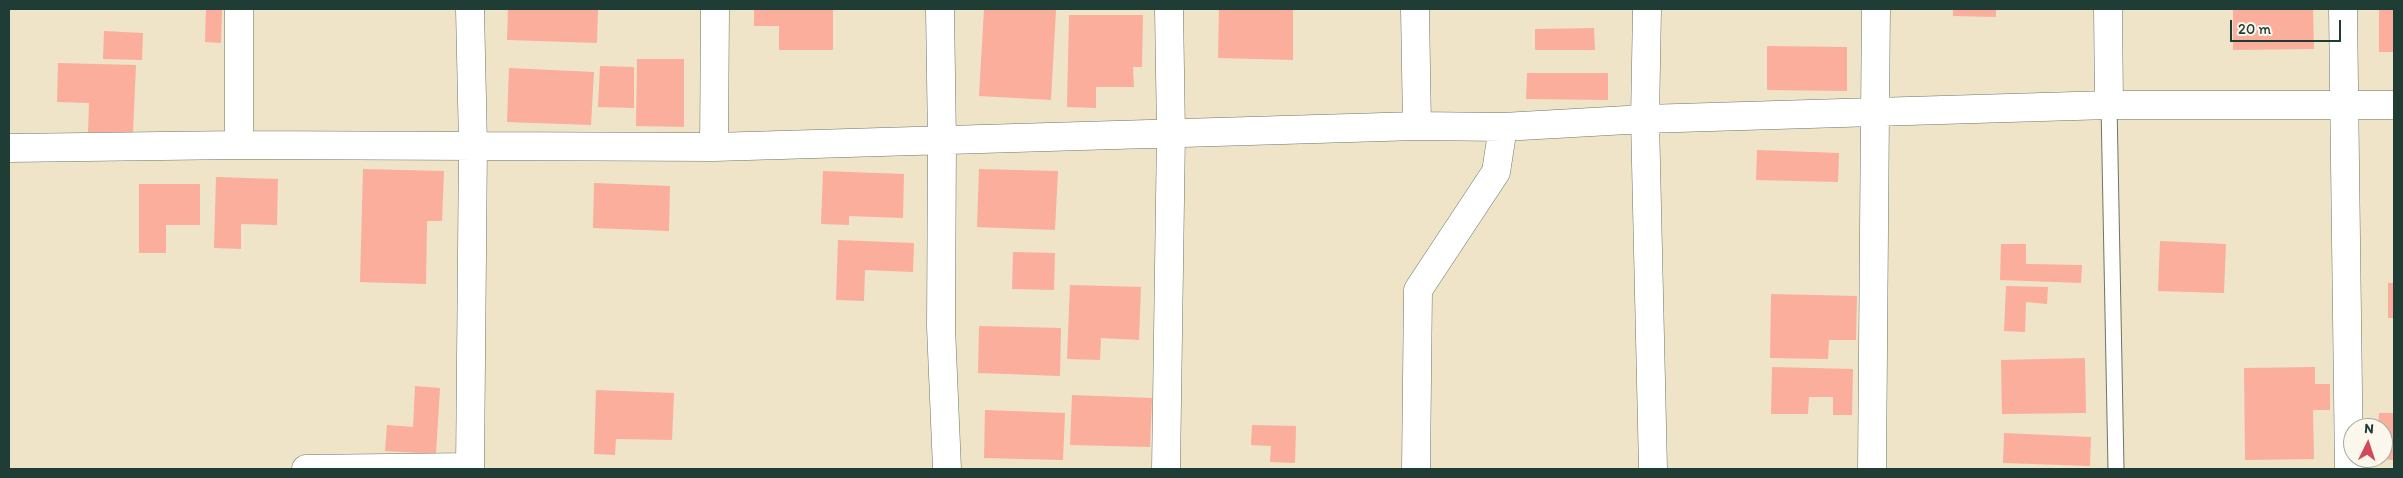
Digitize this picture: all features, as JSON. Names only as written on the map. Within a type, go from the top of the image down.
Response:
[{"type":"street","points":[[239,9],[239,145]]},
{"type":"street","points":[[306,469],[470,468],[473,145],[470,9]]},
{"type":"street","points":[[714,9],[714,147]]},
{"type":"street","points":[[940,9],[942,142],[941,327],[947,469]]},
{"type":"street","points":[[1166,469],[1171,133],[1169,9]]},
{"type":"street","points":[[1415,9],[1417,126]]},
{"type":"street","points":[[1647,9],[1645,119],[1653,469]]},
{"type":"street","points":[[1872,469],[1876,9]]},
{"type":"street","points":[[2108,9],[2109,105]]},
{"type":"street","points":[[2343,9],[2348,469]]},
{"type":"street","points":[[9,148],[239,145],[714,147],[942,142],[1417,126],[1503,127],[1645,119],[2109,105],[2394,105]]},
{"type":"street","points":[[1416,469],[1418,290],[1496,172],[1503,127]]},
{"type":"lane","points":[[2109,105],[2116,469]]},
{"type":"building","points":[[206,9],[222,9],[221,43],[205,42]]},
{"type":"building","points":[[508,9],[598,9],[597,43],[507,40]]},
{"type":"building","points":[[754,9],[833,9],[833,50],[779,50],[779,26],[754,26]]},
{"type":"building","points":[[984,9],[1056,9],[1051,100],[979,96]]},
{"type":"building","points":[[1219,9],[1293,9],[1293,60],[1218,58]]},
{"type":"building","points":[[1953,9],[1996,9],[1996,17],[1953,16]]},
{"type":"building","points":[[2313,9],[2314,49],[2233,50],[2233,10]]},
{"type":"building","points":[[2379,9],[2394,9],[2394,52],[2379,52]]},
{"type":"building","points":[[1069,15],[1143,15],[1142,67],[1133,67],[1134,87],[1096,87],[1096,108],[1067,107]]},
{"type":"building","points":[[1594,28],[1595,50],[1535,50],[1535,29]]},
{"type":"building","points":[[104,31],[143,33],[142,60],[103,59]]},
{"type":"building","points":[[1767,46],[1847,47],[1847,91],[1767,90]]},
{"type":"building","points":[[637,59],[684,59],[684,127],[636,126]]},
{"type":"building","points":[[58,63],[136,65],[133,133],[88,132],[89,103],[57,102]]},
{"type":"building","points":[[600,66],[634,67],[634,108],[598,107]]},
{"type":"building","points":[[509,68],[594,72],[591,125],[507,122]]},
{"type":"building","points":[[1527,73],[1608,73],[1608,100],[1526,99]]},
{"type":"building","points":[[1757,150],[1839,153],[1838,182],[1756,180]]},
{"type":"building","points":[[363,169],[444,171],[442,221],[427,221],[426,284],[360,282]]},
{"type":"building","points":[[979,169],[1058,171],[1055,230],[977,227]]},
{"type":"building","points":[[823,171],[904,174],[903,218],[849,216],[849,225],[821,224]]},
{"type":"building","points":[[216,177],[278,179],[277,225],[241,224],[241,249],[214,248]]},
{"type":"building","points":[[594,183],[670,186],[669,231],[593,228]]},
{"type":"building","points":[[139,184],[200,184],[200,225],[166,225],[166,253],[139,253]]},
{"type":"building","points":[[838,240],[914,243],[913,272],[865,270],[864,301],[836,300]]},
{"type":"building","points":[[2160,241],[2226,244],[2224,293],[2158,291]]},
{"type":"building","points":[[2001,244],[2026,244],[2026,264],[2082,265],[2081,283],[2000,280]]},
{"type":"building","points":[[1013,252],[1055,253],[1054,290],[1012,289]]},
{"type":"building","points":[[2388,283],[2394,283],[2394,318],[2388,318]]},
{"type":"building","points":[[1070,285],[1141,287],[1139,340],[1101,338],[1100,360],[1067,359]]},
{"type":"building","points":[[2006,286],[2048,287],[2047,304],[2026,302],[2025,332],[2004,331]]},
{"type":"building","points":[[1771,294],[1857,296],[1856,340],[1829,340],[1828,359],[1770,358]]},
{"type":"building","points":[[979,326],[1061,328],[1060,376],[978,373]]},
{"type":"building","points":[[2085,358],[2086,413],[2002,414],[2001,360]]},
{"type":"building","points":[[1772,367],[1853,369],[1852,415],[1833,415],[1833,397],[1809,397],[1808,414],[1771,414]]},
{"type":"building","points":[[2315,367],[2315,384],[2330,384],[2330,410],[2313,410],[2314,459],[2245,460],[2244,368]]},
{"type":"building","points":[[415,386],[440,388],[436,454],[385,451],[387,425],[413,427]]},
{"type":"building","points":[[596,390],[674,393],[672,440],[616,439],[615,455],[594,454]]},
{"type":"building","points":[[1072,395],[1152,398],[1150,447],[1070,445]]},
{"type":"building","points":[[985,410],[1065,413],[1063,460],[984,458]]},
{"type":"building","points":[[2379,413],[2394,413],[2394,460],[2393,418],[2379,418]]},
{"type":"building","points":[[1252,425],[1296,426],[1295,463],[1270,462],[1271,446],[1251,445]]},
{"type":"building","points":[[2004,433],[2091,437],[2090,466],[2003,463]]}]
